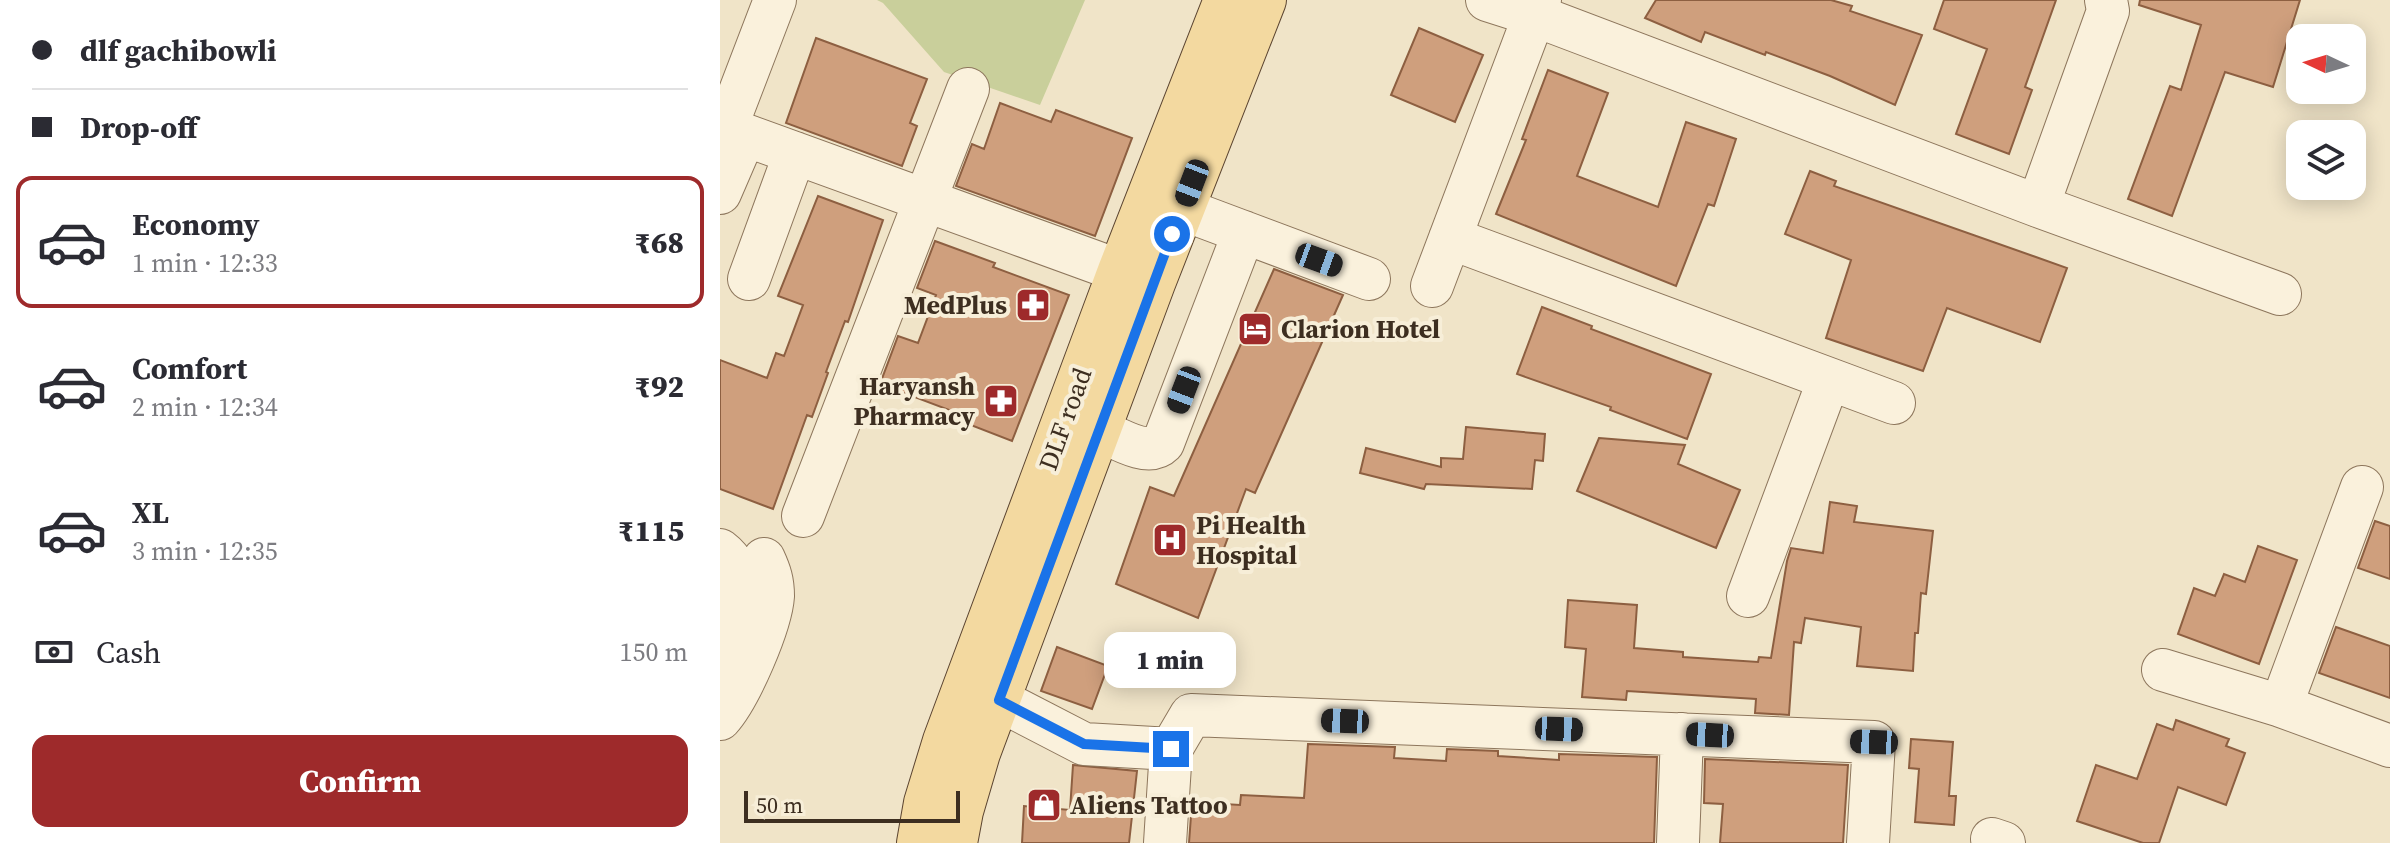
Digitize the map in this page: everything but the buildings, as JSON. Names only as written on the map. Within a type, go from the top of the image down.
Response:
[{"type":"main road","name":"DLF road","points":[[919,843],[926,803],[945,741],[1120,271],[1226,0]]},
{"type":"main road","points":[[955,843],[978,753],[1182,209],[1264,0]]},
{"type":"street","points":[[720,193],[730,130],[775,0]]},
{"type":"street","points":[[1487,0],[1537,8],[2038,206],[2280,294]]},
{"type":"street","points":[[2038,206],[2108,11],[2106,0]]},
{"type":"street","points":[[1432,286],[1537,8]]},
{"type":"street","points":[[803,516],[968,89]]},
{"type":"street","points":[[730,130],[1120,271]]},
{"type":"street","points":[[749,279],[795,153]]},
{"type":"street","points":[[1182,209],[1369,279]]},
{"type":"street","points":[[1099,430],[1148,450],[1163,443],[1244,232]]},
{"type":"street","points":[[1450,238],[1894,403]]},
{"type":"street","points":[[1748,596],[1829,379]]},
{"type":"street","points":[[2281,706],[2362,487]]},
{"type":"street","points":[[720,550],[734,566],[740,583],[740,600],[720,662]]},
{"type":"street","points":[[720,719],[747,673],[773,599],[773,579],[764,559]]},
{"type":"street","points":[[2163,670],[2281,706],[2390,746]]},
{"type":"street","points":[[999,700],[1084,744],[1171,749]]},
{"type":"street","points":[[1165,843],[1171,749],[1191,715],[1874,742],[1868,843]]},
{"type":"street","points":[[1678,843],[1682,734]]},
{"type":"green space","points":[[877,0],[1085,0],[1040,105],[944,72]]},
{"type":"place","name":"MedPlus","points":[[1033,305]]},
{"type":"place","name":"Clarion Hotel","points":[[1255,329]]},
{"type":"place","name":"Haryansh Pharmacy","points":[[1001,401]]},
{"type":"place","name":"Pi Health Hospital","points":[[1170,540]]},
{"type":"place","name":"Aliens Tattoo","points":[[1044,805]]},
{"type":"route","points":[[1171,749],[1084,744],[999,700],[1172,234]]}]
